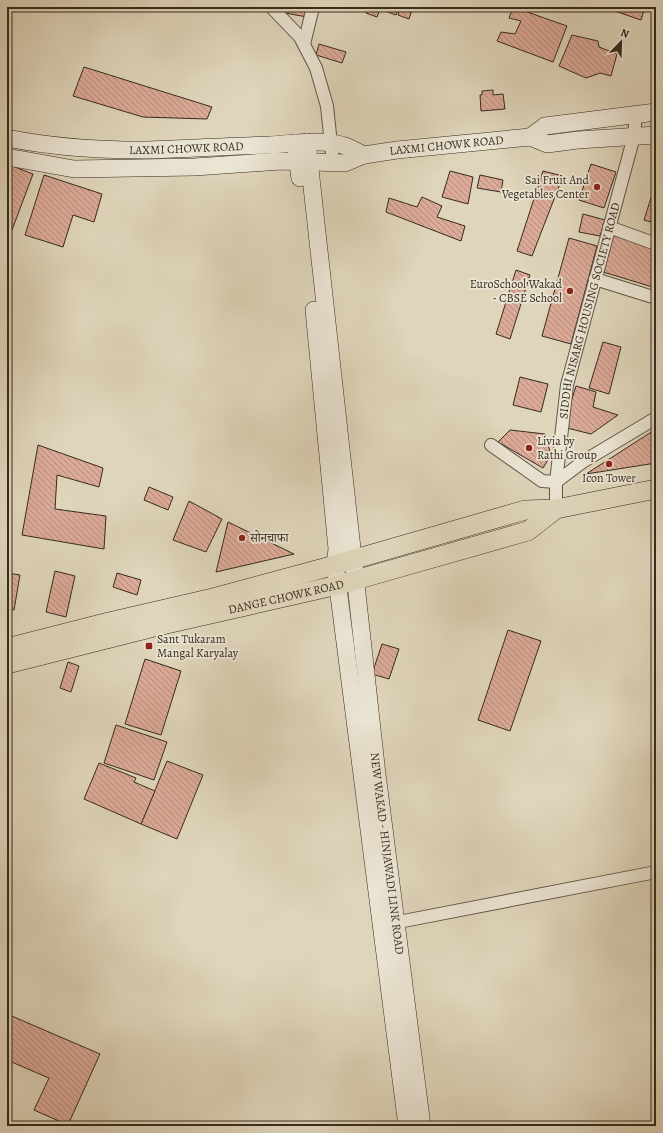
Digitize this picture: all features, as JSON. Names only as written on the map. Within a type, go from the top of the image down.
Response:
[{"type":"main road","name":"LAXMI CHOWK ROAD","points":[[530,137],[545,126],[656,112]]},
{"type":"main road","name":"LAXMI CHOWK ROAD","points":[[7,157],[74,168],[195,167],[304,161],[333,163],[345,162],[364,155],[397,150],[530,137],[546,144],[656,135]]},
{"type":"main road","name":"LAXMI CHOWK ROAD","points":[[7,138],[78,149],[143,150],[330,143],[344,146],[364,155]]},
{"type":"main road","points":[[301,143],[354,560],[347,583]]},
{"type":"main road","points":[[304,161],[309,248],[337,549],[335,564],[347,583]]},
{"type":"main road","name":"DANGE CHOWK ROAD","points":[[7,664],[31,650],[109,622],[213,598],[354,560],[525,510],[556,509],[656,489]]},
{"type":"main road","name":"DANGE CHOWK ROAD","points":[[7,648],[31,650],[162,625],[347,583],[528,531],[556,509]]},
{"type":"main road","name":"NEW WAKAD - HINJAWADI LINK ROAD","points":[[347,583],[388,924],[407,1126]]},
{"type":"main road","name":"NEW WAKAD - HINJAWADI LINK ROAD","points":[[388,924],[422,1126]]},
{"type":"street","points":[[273,7],[274,10],[300,37],[316,68],[327,106],[333,163]]},
{"type":"street","points":[[304,44],[313,7]]},
{"type":"street","name":"SIDDHI NISARG HOUSING SOCIETY ROAD","points":[[556,509],[556,482],[567,385],[634,136],[636,114]]},
{"type":"street","points":[[609,227],[656,244]]},
{"type":"street","points":[[595,279],[656,298]]},
{"type":"street","points":[[491,446],[542,481],[556,482],[584,461],[656,418]]},
{"type":"street","points":[[388,924],[656,872]]},
{"type":"building","points":[[286,7],[309,7],[307,17],[285,13]]},
{"type":"building","points":[[368,7],[381,7],[377,17],[366,13]]},
{"type":"building","points":[[383,7],[399,7],[396,15],[382,10]]},
{"type":"building","points":[[401,7],[413,7],[409,19],[398,15]]},
{"type":"building","points":[[513,7],[567,26],[553,62],[497,41],[501,32],[515,34],[521,21],[509,18]]},
{"type":"building","points":[[603,7],[645,7],[641,20]]},
{"type":"building","points":[[572,35],[598,41],[599,47],[617,54],[611,76],[600,73],[586,78],[559,66]]},
{"type":"building","points":[[319,44],[346,52],[342,63],[316,55]]},
{"type":"building","points":[[84,67],[212,107],[207,119],[143,117],[73,96]]},
{"type":"building","points":[[493,90],[493,95],[503,94],[505,109],[481,111],[480,95],[482,95],[482,91]]},
{"type":"building","points":[[7,164],[33,174],[12,230],[7,228]]},
{"type":"building","points":[[591,164],[616,172],[604,208],[579,200]]},
{"type":"building","points":[[450,171],[473,177],[468,204],[442,197]]},
{"type":"building","points":[[543,171],[563,176],[532,256],[517,251]]},
{"type":"building","points":[[44,175],[102,194],[94,222],[73,215],[63,247],[25,235]]},
{"type":"building","points":[[480,175],[503,180],[501,192],[477,188]]},
{"type":"building","points":[[656,182],[656,221],[651,220],[651,222],[644,220]]},
{"type":"building","points":[[422,197],[442,206],[437,217],[465,226],[461,241],[386,212],[389,198],[417,207]]},
{"type":"building","points":[[583,214],[605,220],[600,236],[579,232]]},
{"type":"building","points":[[613,235],[656,247],[656,288],[603,272]]},
{"type":"building","name":"EuroSchool Wakad - CBSE School","points":[[569,238],[597,246],[571,344],[542,336]]},
{"type":"building","points":[[516,270],[530,275],[510,339],[496,334]]},
{"type":"building","points":[[603,342],[621,347],[609,394],[589,388]]},
{"type":"building","points":[[520,377],[548,384],[541,412],[513,405]]},
{"type":"building","points":[[576,386],[596,392],[593,407],[618,415],[591,434],[563,427]]},
{"type":"building","points":[[656,429],[656,463],[586,474]]},
{"type":"building","name":"Livia by Rathi Group","points":[[510,430],[545,434],[551,455],[543,468],[498,442]]},
{"type":"building","points":[[38,445],[103,468],[99,487],[57,475],[55,509],[106,516],[104,549],[22,535]]},
{"type":"building","points":[[149,487],[173,497],[168,510],[144,500]]},
{"type":"building","points":[[189,501],[222,519],[206,552],[173,540]]},
{"type":"building","name":"सोनचाफा","points":[[228,522],[294,554],[216,572]]},
{"type":"building","points":[[55,571],[75,576],[66,617],[46,612]]},
{"type":"building","points":[[7,573],[20,575],[14,610],[7,608]]},
{"type":"building","points":[[117,573],[141,580],[137,595],[113,587]]},
{"type":"building","points":[[508,630],[541,641],[510,731],[478,720]]},
{"type":"building","points":[[382,644],[399,649],[389,679],[372,674]]},
{"type":"building","points":[[145,659],[181,671],[161,735],[125,724]]},
{"type":"building","points":[[68,662],[79,666],[71,692],[60,688]]},
{"type":"building","points":[[116,725],[167,742],[154,780],[104,763]]},
{"type":"building","points":[[167,761],[203,775],[177,839],[141,824]]},
{"type":"building","points":[[99,763],[136,778],[134,782],[155,791],[141,824],[84,799]]},
{"type":"building","points":[[7,1014],[100,1054],[68,1125],[34,1110],[49,1078],[7,1060]]},
{"type":"place","name":"Sai Fruit And Vegetables Center","points":[[597,187]]},
{"type":"place","name":"EuroSchool Wakad - CBSE School","points":[[570,291]]},
{"type":"place","name":"Livia by Rathi Group","points":[[529,448]]},
{"type":"place","name":"Icon Tower","points":[[609,464]]},
{"type":"place","name":"सोनचाफा","points":[[242,538]]},
{"type":"place","name":"Sant Tukaram Mangal Karyalay","points":[[149,646]]}]
